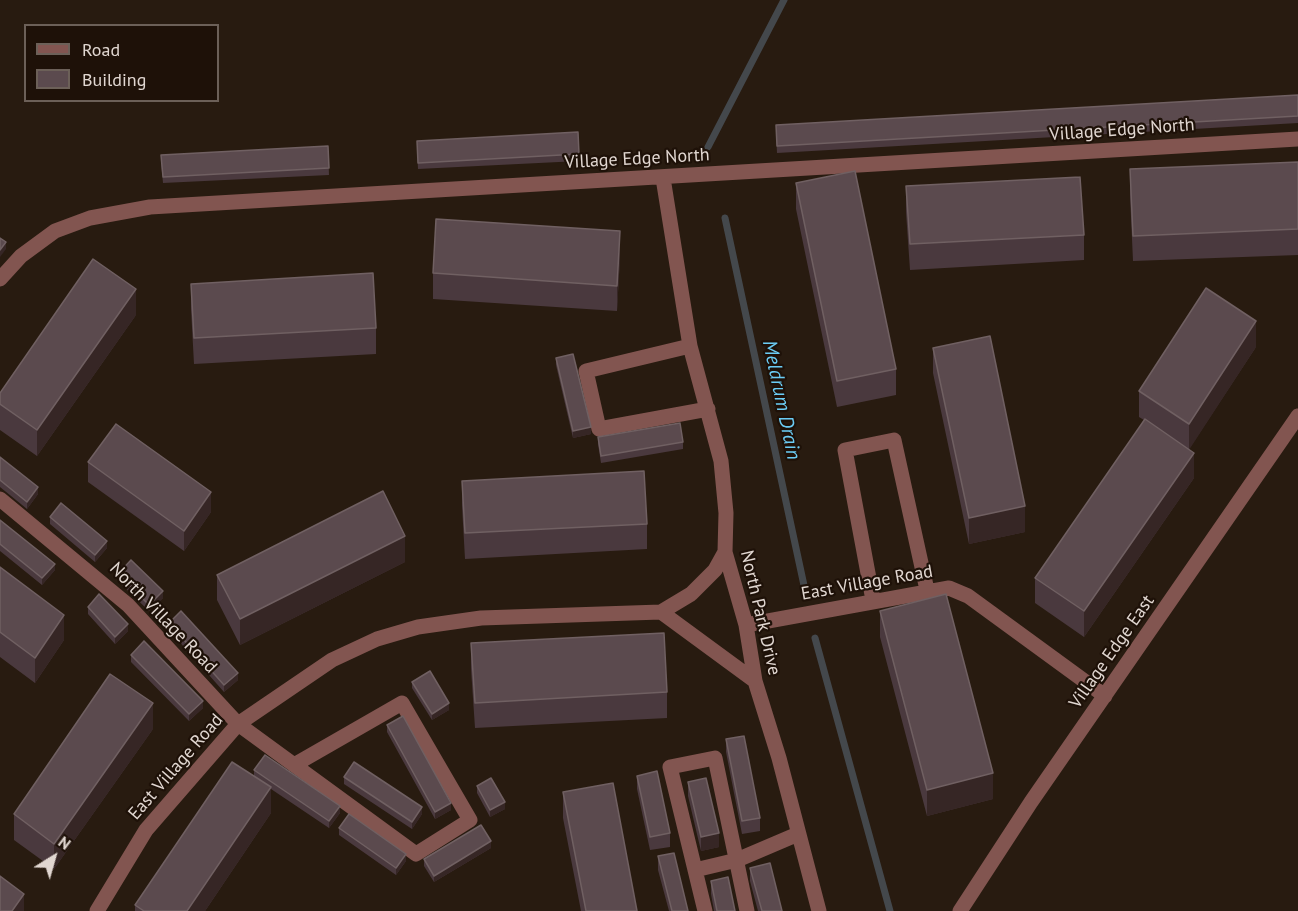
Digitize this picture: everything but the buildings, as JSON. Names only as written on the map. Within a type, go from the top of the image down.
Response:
[{"type":"street","name":"Village Edge North","points":[[0,279],[21,256],[55,231],[90,218],[150,207],[1298,139]]},
{"type":"street","name":"North Park Drive","points":[[663,178],[690,346],[722,460],[726,552],[746,625],[755,681],[779,758],[819,911]]},
{"type":"street","points":[[690,346],[586,371],[598,429],[708,409]]},
{"type":"street","name":"Village Edge East","points":[[960,911],[1031,802],[1298,416]]},
{"type":"street","points":[[873,600],[845,450],[894,440],[927,590]]},
{"type":"street","name":"North Village Road","points":[[0,499],[128,605],[238,724],[294,765],[416,854],[470,820],[402,703],[294,765]]},
{"type":"street","name":"East Village Road","points":[[97,911],[146,830],[238,724],[332,660],[377,639],[418,627],[480,618],[661,612],[691,594],[715,570],[726,552]]},
{"type":"street","name":"East Village Road","points":[[746,625],[927,590],[949,588],[968,596],[1105,696]]},
{"type":"street","points":[[661,612],[755,681]]},
{"type":"street","points":[[705,911],[670,766],[715,758],[747,911]]},
{"type":"street","points":[[695,870],[736,860],[798,834]]},
{"type":"waterway","name":"Meldrum Drain","points":[[708,147],[784,0]]},
{"type":"waterway","name":"Meldrum Drain","points":[[725,218],[805,590]]},
{"type":"waterway","name":"Meldrum Drain","points":[[815,638],[890,911]]}]
